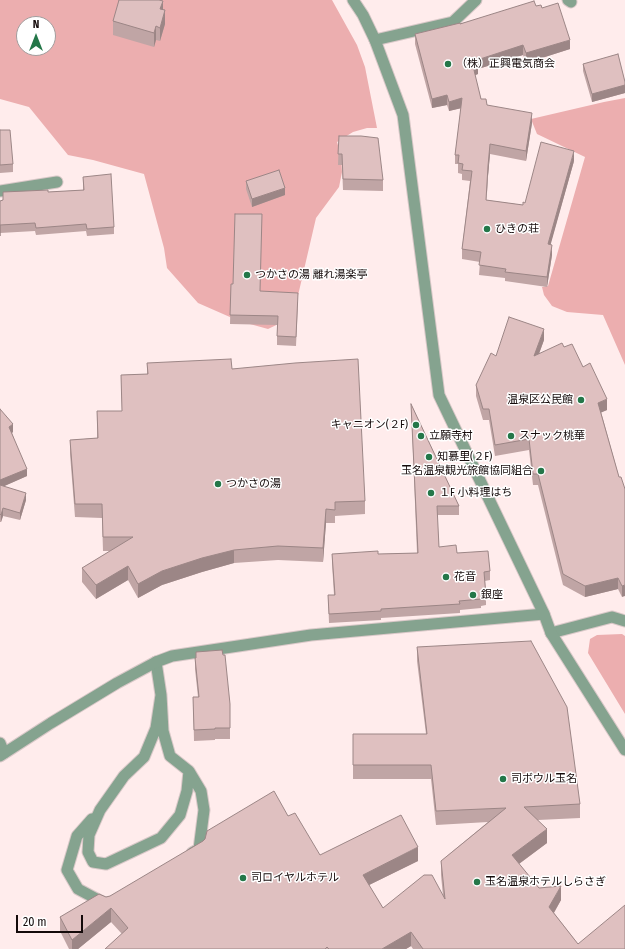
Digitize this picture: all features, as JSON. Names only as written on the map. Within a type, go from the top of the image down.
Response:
[{"type":"street","points":[[353,0],[364,15],[375,40],[403,115],[439,395],[544,614],[551,633],[625,750]]},
{"type":"street","points":[[375,40],[454,22],[476,0]]},
{"type":"street","points":[[0,191],[57,182]]},
{"type":"street","points":[[1,750],[117,683],[156,662],[172,656],[311,635],[544,614]]},
{"type":"street","points":[[551,633],[612,617],[625,621]]},
{"type":"street","points":[[156,662],[161,694],[163,731],[170,756],[190,771],[201,791],[204,810],[199,849],[185,857]]},
{"type":"street","points":[[119,896],[106,904],[78,889],[67,870],[77,836],[100,810],[124,776],[144,757],[156,728],[161,694]]},
{"type":"street","points":[[100,810],[89,835],[88,852],[93,862],[106,864],[161,838],[180,815],[187,791],[190,771]]},
{"type":"shaded area","points":[[0,0],[332,0],[357,45],[365,67],[377,128],[367,128],[353,132],[337,142],[341,155],[342,172],[339,187],[316,218],[293,317],[268,329],[239,321],[198,303],[167,268],[164,248],[144,174],[93,160],[68,155],[29,107],[0,99]]},
{"type":"shaded area","points":[[625,98],[625,365],[603,315],[567,312],[552,306],[544,295],[542,287],[548,286],[585,157],[537,134],[531,119]]},
{"type":"shaded area","points":[[622,634],[625,636],[625,714],[588,653],[590,639],[597,635]]},
{"type":"building","points":[[119,0],[163,1],[160,9],[165,10],[160,28],[156,26],[154,33],[113,21]]},
{"type":"building","points":[[534,1],[536,6],[541,5],[542,8],[558,3],[570,40],[526,53],[523,45],[477,60],[478,64],[473,66],[481,99],[486,99],[487,105],[532,113],[526,151],[490,144],[486,200],[523,205],[523,202],[525,203],[541,142],[574,151],[548,244],[552,245],[547,277],[505,272],[506,269],[479,265],[481,252],[462,249],[472,171],[462,170],[463,164],[458,163],[459,155],[455,155],[462,98],[449,102],[447,95],[432,99],[415,34],[460,24]]},
{"type":"building","points":[[618,54],[625,85],[592,94],[583,64]]},
{"type":"building","points":[[0,130],[10,130],[13,164],[0,165]]},
{"type":"building","points":[[339,136],[378,138],[383,180],[343,179],[342,154],[338,154]]},
{"type":"building","points":[[279,170],[285,188],[252,199],[246,181]]},
{"type":"building","points":[[111,174],[114,227],[87,229],[86,224],[36,228],[35,223],[0,225],[0,201],[3,200],[3,192],[84,190],[83,177]]},
{"type":"building","points":[[235,214],[262,214],[260,291],[298,293],[296,337],[277,336],[278,316],[230,315],[231,284],[233,284]]},
{"type":"building","points":[[509,317],[544,329],[534,356],[562,343],[564,347],[572,344],[583,367],[590,363],[607,399],[598,403],[619,477],[621,477],[625,489],[625,585],[622,586],[618,578],[585,586],[563,574],[538,474],[533,474],[529,439],[495,445],[489,409],[483,409],[476,385],[491,353],[496,356]]},
{"type":"building","name":"つかさの湯","points":[[231,359],[232,369],[358,359],[365,501],[335,502],[335,510],[326,509],[323,548],[278,546],[234,550],[202,558],[162,571],[138,584],[128,566],[96,585],[82,568],[133,537],[103,537],[102,504],[75,504],[70,440],[98,438],[97,411],[122,411],[121,375],[148,374],[147,363]]},
{"type":"building","points":[[411,404],[459,506],[437,506],[439,547],[456,545],[457,553],[488,551],[490,571],[484,572],[486,596],[481,597],[481,599],[459,601],[460,604],[329,614],[328,595],[335,595],[332,554],[378,551],[378,554],[418,553]]},
{"type":"building","points":[[0,409],[13,424],[9,427],[27,469],[0,480]]},
{"type":"building","points":[[0,485],[26,493],[20,513],[3,508],[1,515],[0,514]]},
{"type":"building","points":[[531,641],[567,707],[580,804],[524,807],[547,829],[512,855],[539,888],[561,886],[549,907],[578,944],[625,905],[625,949],[423,949],[411,932],[382,949],[329,949],[327,947],[325,949],[105,949],[128,928],[111,908],[72,940],[60,917],[99,894],[106,897],[110,896],[203,841],[207,831],[274,791],[288,816],[295,813],[320,855],[401,815],[418,847],[363,875],[383,908],[424,875],[432,875],[445,899],[441,861],[506,808],[436,811],[431,765],[353,765],[353,734],[427,734],[417,647]]},
{"type":"building","points":[[222,650],[223,655],[225,655],[230,704],[230,728],[194,730],[193,697],[199,697],[195,658],[196,652]]},
{"type":"place","name":"（株）正興電気商会","points":[[448,64]]},
{"type":"place","name":"ひきの荘","points":[[487,229]]},
{"type":"place","name":"つかさの湯 離れ湯楽亭","points":[[247,275]]},
{"type":"place","name":"温泉区公民館","points":[[581,400]]},
{"type":"place","name":"キャニオン(２F)","points":[[416,425]]},
{"type":"place","name":"立願寺村","points":[[421,436]]},
{"type":"place","name":"スナック桃華","points":[[511,436]]},
{"type":"place","name":"知慕里(２F)","points":[[429,457]]},
{"type":"place","name":"玉名温泉観光旅館協同組合","points":[[541,471]]},
{"type":"place","name":"つかさの湯","points":[[218,484]]},
{"type":"place","name":"１F 小料理はち","points":[[431,493]]},
{"type":"place","name":"花音","points":[[446,577]]},
{"type":"place","name":"銀座","points":[[473,595]]},
{"type":"place","name":"司ボウル玉名","points":[[503,779]]},
{"type":"place","name":"司ロイヤルホテル","points":[[243,878]]},
{"type":"place","name":"玉名温泉ホテルしらさぎ","points":[[477,882]]}]
